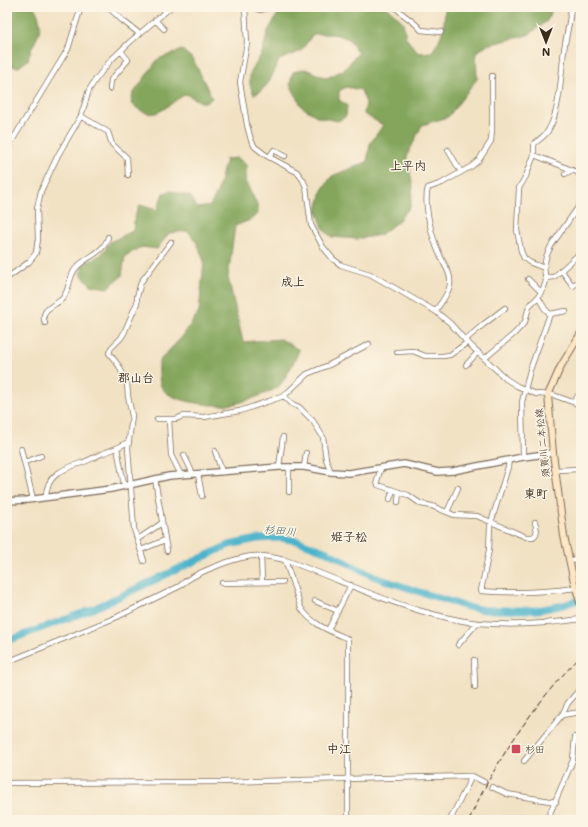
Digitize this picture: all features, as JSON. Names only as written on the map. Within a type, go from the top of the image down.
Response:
[{"type":"main road","name":"須賀川二本松線","points":[[581,333],[554,380],[548,395],[553,453],[564,536],[576,590],[581,605]]},
{"type":"street","points":[[7,149],[68,49],[81,7]]},
{"type":"street","points":[[108,7],[140,34]]},
{"type":"street","points":[[7,278],[29,262],[36,253],[38,239],[37,209],[41,191],[58,155],[81,116],[89,90],[111,60],[171,7]]},
{"type":"street","points":[[245,7],[247,43],[240,82],[251,140],[255,147],[269,157],[297,172],[303,180],[306,187],[311,225],[323,247],[333,259],[341,265],[370,274],[435,311],[450,323],[506,379],[524,390],[536,394],[553,395],[581,405]]},
{"type":"street","points":[[253,7],[260,10],[265,9]]},
{"type":"street","points":[[396,7],[402,15],[418,25],[421,30],[441,32]]},
{"type":"street","points":[[544,268],[529,262],[524,258],[521,251],[517,230],[518,197],[519,188],[526,176],[534,155],[534,144],[549,130],[554,116],[561,82],[571,7]]},
{"type":"street","points":[[155,20],[164,29]]},
{"type":"street","points":[[110,89],[111,80],[128,60],[121,51]]},
{"type":"street","points":[[435,311],[450,286],[450,279],[434,240],[426,206],[426,195],[428,188],[472,166],[479,160],[491,141],[492,76]]},
{"type":"street","points":[[81,116],[108,132],[112,144],[127,158],[128,175]]},
{"type":"street","points":[[269,157],[274,150],[285,156]]},
{"type":"street","points":[[448,150],[461,172]]},
{"type":"street","points":[[534,155],[577,172],[581,177]]},
{"type":"street","points":[[565,174],[572,170]]},
{"type":"street","points":[[485,358],[522,327],[526,320],[529,306],[544,287],[544,268],[546,257],[551,246],[581,203]]},
{"type":"street","points":[[45,323],[43,317],[45,311],[61,300],[65,295],[76,268],[106,244],[108,237]]},
{"type":"street","points":[[144,561],[134,529],[128,448],[132,416],[127,383],[124,373],[109,350],[124,333],[137,303],[137,297],[142,282],[171,242]]},
{"type":"street","points":[[545,278],[554,277],[579,254],[581,250]]},
{"type":"street","points":[[561,270],[573,286],[581,279]]},
{"type":"street","points":[[528,279],[541,292]]},
{"type":"street","points":[[538,296],[545,309],[550,314]]},
{"type":"street","points":[[397,352],[413,351],[426,356],[450,355],[484,324],[506,308]]},
{"type":"street","points":[[550,314],[566,311]]},
{"type":"street","points":[[523,457],[521,411],[524,390],[550,314]]},
{"type":"street","points":[[157,419],[169,420],[183,416],[204,417],[240,411],[284,396],[307,374],[329,366],[369,344]]},
{"type":"street","points":[[466,365],[478,352]]},
{"type":"street","points":[[574,402],[581,391]]},
{"type":"street","points":[[284,396],[292,404],[299,407],[313,422],[323,437],[326,459],[331,472]]},
{"type":"street","points":[[169,420],[171,455],[181,475]]},
{"type":"street","points":[[280,466],[283,437]]},
{"type":"street","points":[[46,498],[46,491],[51,480],[62,469],[82,463],[122,446],[129,441]]},
{"type":"street","points":[[21,448],[33,499]]},
{"type":"street","points":[[117,448],[124,485]]},
{"type":"street","points":[[215,451],[222,472]]},
{"type":"street","points":[[304,467],[306,452]]},
{"type":"street","points":[[7,501],[46,498],[111,489],[131,483],[181,475],[280,466],[304,467],[331,472],[349,473],[404,464],[432,472],[443,472],[553,453]]},
{"type":"street","points":[[184,455],[195,474],[202,496]]},
{"type":"street","points":[[24,462],[41,456]]},
{"type":"street","points":[[509,460],[508,468],[491,522],[487,563],[482,591],[512,593],[576,590]]},
{"type":"street","points":[[289,467],[289,492]]},
{"type":"street","points":[[381,467],[377,484],[379,486],[399,492],[421,504],[432,506],[454,515],[477,516],[519,535],[530,537],[536,535],[537,532],[535,522]]},
{"type":"street","points":[[555,470],[581,469]]},
{"type":"street","points":[[443,472],[448,477]]},
{"type":"street","points":[[155,479],[167,551]]},
{"type":"street","points":[[447,512],[458,488]]},
{"type":"street","points":[[390,499],[392,490]]},
{"type":"street","points":[[398,502],[399,492]]},
{"type":"street","points":[[138,539],[162,523]]},
{"type":"street","points":[[141,550],[165,540]]},
{"type":"street","points":[[7,662],[117,616],[180,586],[184,581],[234,560],[250,556],[262,556],[285,560],[420,611],[477,623],[536,624],[581,619]]},
{"type":"street","points":[[262,556],[262,582]]},
{"type":"street","points":[[285,560],[304,613],[314,622],[348,640],[348,820]]},
{"type":"street","points":[[569,560],[581,561]]},
{"type":"street","points":[[222,583],[283,582]]},
{"type":"street","points":[[328,630],[351,585]]},
{"type":"street","points":[[315,600],[338,611]]},
{"type":"street","points":[[458,645],[477,623]]},
{"type":"street","points":[[474,660],[475,687]]},
{"type":"street","points":[[524,761],[562,715],[568,703],[581,688]]},
{"type":"street","points":[[562,715],[581,712]]},
{"type":"street","points":[[554,820],[548,819],[573,760],[575,737]]},
{"type":"street","points":[[450,820],[472,776]]},
{"type":"street","points":[[7,783],[222,782],[472,776],[484,782]]},
{"type":"street","points":[[492,787],[507,794],[556,802]]},
{"type":"green space","points":[[7,7],[34,7],[40,21],[39,33],[28,60],[19,67],[7,66]]},
{"type":"green space","points":[[282,7],[387,7],[403,22],[406,38],[418,53],[432,52],[436,46],[443,31],[445,7],[554,7],[547,21],[528,35],[487,45],[476,53],[477,79],[448,117],[422,125],[407,156],[413,187],[410,207],[397,222],[380,235],[357,239],[331,237],[323,228],[317,211],[322,190],[332,176],[367,162],[370,144],[383,125],[364,114],[366,103],[361,90],[346,87],[339,91],[339,100],[347,105],[346,116],[338,121],[318,117],[302,107],[290,84],[293,72],[305,69],[327,78],[345,69],[358,53],[349,39],[334,34],[313,34],[301,51],[279,60],[267,85],[254,95],[250,85],[250,74],[262,53],[268,31]]},
{"type":"green space","points":[[182,50],[193,59],[212,98],[208,102],[201,102],[186,94],[159,112],[153,113],[147,113],[140,110],[131,103],[133,94],[158,59]]},
{"type":"green space","points":[[238,158],[247,166],[245,181],[257,204],[258,214],[250,220],[235,226],[228,277],[243,342],[281,339],[299,350],[284,380],[278,387],[268,392],[231,404],[211,405],[191,402],[174,397],[167,393],[162,388],[159,378],[159,361],[182,337],[199,312],[204,261],[197,243],[188,231],[169,233],[157,249],[142,247],[125,256],[122,276],[107,288],[91,285],[80,274],[83,265],[102,254],[110,242],[133,231],[135,216],[140,205],[157,210],[163,193],[172,191],[191,197],[197,208],[210,206],[217,193],[226,159]]},
{"type":"waterway","name":"杉田川","points":[[7,641],[93,609],[229,545],[257,539],[280,538],[298,541],[327,552],[375,577],[467,607],[485,610],[538,610],[564,605],[581,599]]},
{"type":"railway","points":[[469,820],[486,785],[505,752],[538,705],[581,656]]},
{"type":"place","name":"杉田","points":[[516,749]]},
{"type":"district","name":"上平内","points":[[408,165]]},
{"type":"district","name":"成上","points":[[293,281]]},
{"type":"district","name":"郡山台","points":[[136,377]]},
{"type":"district","name":"東町","points":[[536,493]]},
{"type":"district","name":"姫子松","points":[[349,536]]},
{"type":"district","name":"中江","points":[[339,748]]}]
